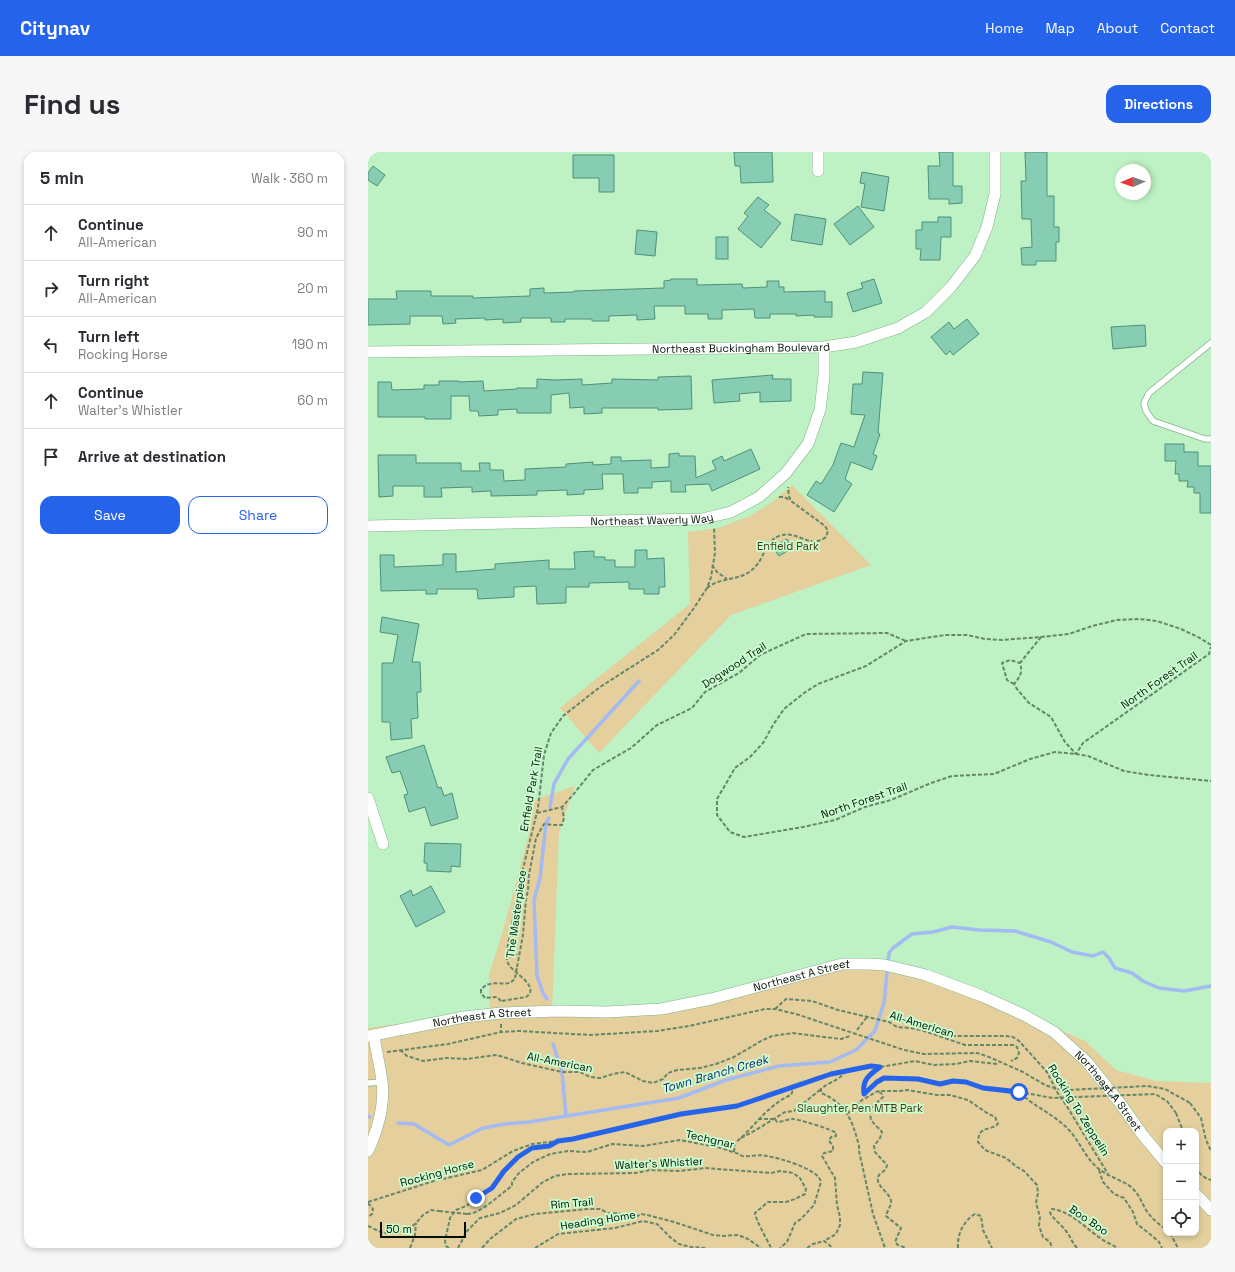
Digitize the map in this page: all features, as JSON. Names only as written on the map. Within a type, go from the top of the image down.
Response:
[{"type":"street","points":[[818,152],[818,171]]},
{"type":"street","name":"Northeast Buckingham Boulevard","points":[[368,352],[824,347],[856,342],[898,328],[926,312],[951,288],[975,256],[987,227],[995,194],[995,152]]},
{"type":"street","name":"Northeast Waverly Way","points":[[368,526],[699,519],[731,512],[758,498],[786,473],[808,444],[820,410],[824,376],[824,347]]},
{"type":"street","points":[[368,798],[383,844]]},
{"type":"street","name":"Northeast A Street","points":[[371,1036],[464,1017],[501,1012],[607,1012],[662,1009],[718,997],[842,964],[885,965],[926,976],[982,996],[1024,1015],[1054,1032],[1087,1062],[1163,1159]]},
{"type":"street","points":[[368,1151],[377,1132],[382,1102],[382,1082],[371,1036]]},
{"type":"street","points":[[1199,1197],[1211,1210]]},
{"type":"lane","points":[[1211,342],[1149,393],[1144,403],[1146,411],[1153,421],[1206,439],[1211,439]]},
{"type":"lane","points":[[368,1083],[382,1082]]},
{"type":"path","points":[[788,487],[791,501]]},
{"type":"path","points":[[707,588],[716,582],[742,576],[754,568],[773,540],[779,536],[787,534],[816,543],[826,537],[828,531],[825,526],[791,501],[784,497],[779,497]]},
{"type":"path","name":"Enfield Park Trail","points":[[507,957],[519,885],[537,813],[544,755],[551,733],[563,716],[600,687],[658,650],[674,635],[707,588],[711,577],[715,553],[714,516]]},
{"type":"path","points":[[712,565],[717,572],[727,579]]},
{"type":"path","name":"North Forest Trail","points":[[1076,754],[1083,744],[1209,654],[1211,646],[1182,629],[1157,621],[1139,619],[1116,620],[1069,634],[1041,637],[1002,640],[986,639],[967,635],[945,635],[906,641],[866,666],[818,684],[784,709],[773,724],[764,743],[750,757],[735,768],[717,799],[717,815],[730,832],[744,836],[783,831],[835,820],[865,807],[892,800],[931,783],[952,776],[994,774],[1030,759],[1055,752],[1076,754],[1102,761],[1124,771],[1211,781]]},
{"type":"path","name":"Dogwood Trail","points":[[562,807],[594,770],[631,748],[657,725],[692,708],[705,692],[739,673],[760,655],[806,634],[887,633],[906,641]]},
{"type":"path","points":[[1014,684],[1021,676],[1020,663],[1041,637]]},
{"type":"path","points":[[1020,663],[1010,660],[1002,663],[1007,680],[1014,684],[1028,703],[1051,718],[1065,742],[1076,754]]},
{"type":"path","points":[[537,813],[562,807]]},
{"type":"path","name":"The Masterpiece","points":[[501,1001],[497,997],[485,998],[481,993],[481,990],[490,983],[512,983],[515,978],[523,934],[528,890],[528,875],[536,838],[544,824],[562,824],[564,818],[562,807]]},
{"type":"path","points":[[501,1006],[501,1001],[526,997],[531,990],[523,979],[510,966],[507,957],[519,954]]},
{"type":"path","name":"All-American","points":[[775,1009],[786,999],[812,1001],[838,1010],[889,1022],[896,1027],[921,1030],[965,1046],[1013,1045],[1019,1053],[1018,1058],[1011,1061]]},
{"type":"path","points":[[386,1052],[448,1044],[501,1032],[519,1031],[590,1035],[657,1031],[689,1026],[765,1009],[775,1009],[796,1014],[904,1050],[924,1054],[977,1053],[1023,1072],[1045,1085],[1057,1089],[1068,1090],[1147,1086],[1165,1089],[1190,1103],[1201,1118],[1206,1140],[1211,1151]]},
{"type":"path","points":[[857,1030],[867,1017]]},
{"type":"path","points":[[501,1019],[501,1032]]},
{"type":"path","name":"Rocking To Zeppelin","points":[[921,1030],[955,1036],[1006,1036],[1019,1041],[1047,1072],[1057,1092],[1108,1174]]},
{"type":"path","name":"All-American","points":[[400,1050],[407,1056],[423,1061],[447,1058],[466,1059],[497,1055],[522,1063],[556,1070],[580,1072],[590,1077],[600,1078],[625,1072],[643,1081],[653,1083],[663,1079],[668,1073],[678,1070],[700,1068],[734,1057],[772,1036],[793,1032],[842,1039],[850,1036]]},
{"type":"path","points":[[862,1100],[864,1094],[863,1086],[868,1076],[880,1067],[915,1061],[934,1065],[956,1064],[970,1060],[998,1064]]},
{"type":"path","name":"Rocking Horse","points":[[368,1203],[434,1181],[482,1170],[513,1151],[532,1144],[573,1139],[681,1114],[737,1106],[831,1074],[871,1066],[880,1067]]},
{"type":"path","points":[[734,1152],[734,1143],[775,1119],[777,1116],[785,1112],[794,1111],[826,1084],[842,1077],[846,1071]]},
{"type":"path","points":[[864,1094],[877,1082],[884,1078],[918,1079],[940,1084],[953,1081],[966,1082],[983,1088],[1025,1092],[1053,1098],[1155,1094],[1167,1100],[1176,1112],[1182,1128]]},
{"type":"path","points":[[741,1138],[758,1119],[779,1101],[791,1095],[794,1087]]},
{"type":"path","points":[[821,1089],[821,1093],[837,1101],[850,1117],[856,1134],[869,1199],[885,1248]]},
{"type":"path","points":[[847,1114],[862,1100],[878,1091],[906,1090],[937,1095],[950,1094],[968,1100],[987,1113],[995,1116],[998,1124],[993,1128],[984,1129],[980,1132],[978,1142],[985,1150],[1006,1158],[1024,1170],[1037,1185],[1038,1193],[1036,1203],[1040,1217],[1039,1226],[1043,1237],[1050,1242],[1052,1248]]},
{"type":"path","points":[[878,1091],[883,1097],[874,1105],[871,1120],[882,1132],[880,1138],[874,1146],[875,1152],[887,1165],[886,1169],[879,1175],[878,1179],[881,1188],[890,1196],[891,1202],[886,1216],[901,1228],[895,1242],[898,1246],[906,1248]]},
{"type":"path","points":[[1019,1092],[1028,1101],[1040,1107],[1069,1130],[1080,1148],[1098,1169],[1103,1182],[1114,1194],[1124,1198],[1133,1212],[1137,1224],[1151,1234],[1159,1242],[1162,1248]]},
{"type":"path","points":[[758,1119],[775,1119],[777,1122],[783,1122],[790,1119],[801,1120],[817,1127],[834,1130],[836,1133],[836,1136],[831,1137],[829,1140],[833,1146],[833,1151],[822,1156],[835,1178],[840,1225],[836,1234],[807,1248]]},
{"type":"path","name":"Techgnar","points":[[368,1226],[389,1233],[408,1230],[423,1215],[431,1210],[472,1214],[512,1186],[512,1182],[516,1176],[530,1165],[550,1154],[587,1152],[617,1144],[643,1146],[680,1140],[734,1152],[742,1156],[765,1155],[778,1158],[803,1167],[821,1179],[814,1205],[801,1220],[794,1223],[787,1242],[780,1248]]},
{"type":"path","points":[[449,1248],[446,1246],[445,1241],[450,1218],[456,1210],[466,1206],[492,1188],[504,1171],[518,1157],[532,1148],[549,1146],[558,1141]]},
{"type":"path","name":"Walter's Whistler","points":[[458,1248],[467,1231],[480,1218],[500,1213],[516,1205],[543,1182],[555,1176],[572,1174],[588,1175],[636,1173],[650,1170],[680,1171],[705,1168],[771,1173],[780,1171],[793,1173],[800,1178],[806,1189],[805,1194],[786,1202],[768,1202],[755,1213],[771,1248]]},
{"type":"path","points":[[1098,1169],[1131,1187],[1141,1197],[1148,1212],[1163,1227]]},
{"type":"path","points":[[1199,1172],[1204,1178],[1211,1180]]},
{"type":"path","points":[[368,1203],[373,1209],[372,1214],[368,1217]]},
{"type":"path","name":"Rim Trail","points":[[482,1248],[490,1238],[516,1219],[535,1214],[600,1209],[610,1214],[617,1213],[634,1218],[641,1214],[647,1214],[713,1235],[738,1235],[748,1239],[761,1248]]},
{"type":"path","name":"Boo Boo","points":[[1077,1248],[1072,1243],[1066,1231],[1054,1220],[1050,1213],[1052,1209],[1060,1210],[1075,1218],[1100,1238],[1117,1248]]},
{"type":"path","points":[[958,1248],[961,1230],[968,1218],[975,1214],[981,1216],[983,1230],[992,1248]]},
{"type":"path","name":"Heading Home","points":[[535,1248],[558,1234],[615,1228],[643,1221],[657,1224],[679,1244],[707,1248]]},
{"type":"path","points":[[410,1248],[416,1235],[416,1223]]},
{"type":"path","points":[[1172,1236],[1178,1248]]},
{"type":"path","points":[[824,1241],[833,1248]]},
{"type":"green space","name":"Enfield Park","points":[[792,485],[871,565],[731,615],[599,753],[560,708],[690,604],[688,532],[718,528],[750,516],[771,503]]},
{"type":"green space","name":"Slaughter Pen MTB Park","points":[[575,786],[559,832],[552,1012],[661,1008],[856,965],[942,977],[1085,1041],[1116,1070],[1156,1081],[1211,1083],[1211,1248],[368,1248],[368,1028],[404,1023],[407,1037],[414,1029],[490,1018],[489,975],[504,927],[528,838],[534,800]]},
{"type":"building","points":[[734,152],[772,152],[773,182],[741,183],[740,166],[735,166]]},
{"type":"building","points":[[939,152],[953,152],[953,186],[962,186],[962,203],[949,204],[949,199],[929,199],[928,166],[940,166]]},
{"type":"building","points":[[1025,152],[1047,152],[1047,196],[1054,196],[1054,227],[1059,227],[1059,242],[1056,242],[1056,261],[1036,261],[1036,265],[1022,265],[1021,248],[1032,247],[1031,219],[1022,219],[1021,181],[1026,181]]},
{"type":"building","points":[[573,155],[614,155],[614,192],[599,192],[599,178],[573,178]]},
{"type":"building","points":[[373,166],[385,175],[377,186],[368,180],[368,173]]},
{"type":"building","points":[[862,172],[889,177],[884,211],[861,207],[865,184],[860,183]]},
{"type":"building","points":[[758,197],[769,205],[764,210],[781,223],[761,248],[738,229],[748,216],[744,213]]},
{"type":"building","points":[[858,206],[874,227],[850,245],[834,224]]},
{"type":"building","points":[[795,214],[826,219],[822,245],[791,240]]},
{"type":"building","points":[[938,217],[951,217],[951,237],[941,237],[940,260],[920,260],[921,249],[916,249],[916,230],[922,230],[922,222],[938,222]]},
{"type":"building","points":[[637,230],[657,232],[655,256],[635,254]]},
{"type":"building","points":[[716,237],[728,237],[728,259],[716,259]]},
{"type":"building","points":[[671,279],[697,279],[697,285],[742,284],[743,288],[767,287],[767,281],[779,281],[779,287],[784,287],[784,292],[825,291],[825,302],[832,302],[832,317],[814,317],[814,315],[796,316],[796,314],[770,314],[770,318],[755,318],[754,309],[722,310],[722,319],[708,319],[708,314],[685,314],[685,306],[654,306],[655,319],[637,320],[637,315],[609,316],[609,321],[592,321],[592,319],[565,319],[565,322],[551,322],[551,318],[521,318],[521,322],[503,323],[503,319],[485,320],[485,318],[455,319],[456,323],[443,324],[442,316],[410,316],[410,324],[368,325],[368,299],[397,299],[396,291],[431,291],[431,296],[473,296],[473,298],[530,296],[530,289],[544,288],[544,293],[664,288],[664,281]]},
{"type":"building","points":[[874,279],[882,303],[853,312],[847,293],[863,288],[861,283]]},
{"type":"building","points":[[967,319],[979,334],[953,355],[950,351],[946,355],[931,337],[949,322],[954,329]]},
{"type":"building","points":[[1145,325],[1146,346],[1113,349],[1111,327]]},
{"type":"building","points":[[863,372],[883,373],[878,433],[880,434],[873,454],[877,456],[872,470],[851,462],[845,479],[852,484],[834,512],[807,495],[816,481],[821,484],[833,465],[841,443],[854,447],[865,415],[851,414],[853,384],[862,384]]},
{"type":"building","points":[[773,375],[772,379],[791,379],[791,401],[760,402],[760,392],[739,394],[740,401],[714,403],[712,380]]},
{"type":"building","points":[[691,376],[692,409],[658,410],[658,408],[602,408],[602,413],[584,414],[584,407],[570,408],[569,393],[551,395],[551,413],[517,413],[517,409],[498,410],[498,415],[479,416],[478,411],[470,411],[469,396],[451,396],[451,419],[425,419],[425,417],[378,417],[378,382],[391,382],[392,390],[424,389],[424,385],[439,385],[439,381],[483,381],[484,391],[537,388],[537,379],[582,379],[582,385],[612,383],[612,379],[658,380],[658,377]]},
{"type":"building","points":[[1165,444],[1184,444],[1184,452],[1198,452],[1198,466],[1211,466],[1211,513],[1200,513],[1200,493],[1194,493],[1194,487],[1187,487],[1188,481],[1179,481],[1179,474],[1175,474],[1176,461],[1165,461]]},
{"type":"building","points":[[751,449],[760,469],[712,491],[709,484],[685,485],[686,492],[671,492],[671,481],[652,482],[652,488],[638,488],[638,493],[624,493],[623,474],[602,474],[603,489],[584,490],[584,494],[567,495],[567,490],[537,491],[537,495],[491,496],[491,491],[472,492],[472,487],[441,488],[442,497],[424,497],[424,486],[393,486],[393,496],[379,497],[378,455],[416,455],[416,463],[461,463],[461,471],[480,471],[479,463],[490,463],[490,470],[503,470],[504,481],[525,480],[525,469],[566,467],[566,464],[593,462],[593,465],[611,464],[611,457],[621,457],[621,461],[651,460],[651,468],[669,467],[669,454],[679,453],[679,456],[695,456],[696,478],[716,469],[712,461],[722,456],[724,461]]},
{"type":"building","points":[[787,539],[792,548],[779,556],[773,547]]},
{"type":"building","points":[[635,550],[647,550],[647,559],[664,558],[665,587],[659,587],[659,594],[644,594],[644,589],[629,589],[629,582],[589,583],[589,587],[566,587],[566,603],[537,604],[536,586],[514,587],[514,597],[478,599],[477,589],[437,589],[437,594],[426,594],[426,590],[381,591],[380,555],[394,555],[394,567],[443,565],[443,554],[456,554],[456,572],[495,569],[495,564],[549,560],[549,569],[575,569],[574,552],[594,551],[594,557],[605,557],[605,560],[615,560],[615,567],[635,567]]},
{"type":"building","points":[[382,617],[419,624],[412,662],[420,662],[421,692],[417,692],[418,718],[411,719],[412,738],[391,740],[390,722],[382,722],[382,663],[393,663],[398,635],[380,632]]},
{"type":"building","points":[[424,745],[438,788],[441,787],[444,796],[452,793],[458,818],[431,826],[425,807],[409,812],[404,795],[408,794],[400,771],[392,773],[386,757]]},
{"type":"building","points":[[425,843],[461,844],[460,867],[451,866],[451,872],[427,871],[427,863],[424,863]]},
{"type":"building","points":[[431,886],[445,912],[416,927],[400,896],[411,890],[413,896]]},
{"type":"waterway","points":[[550,807],[554,784],[568,759],[639,681]]},
{"type":"waterway","points":[[547,999],[543,993],[537,976],[534,900],[540,878],[546,823],[549,818]]},
{"type":"waterway","name":"Town Branch Creek","points":[[398,1123],[414,1124],[449,1145],[483,1128],[679,1098],[726,1080],[779,1066],[830,1062],[856,1050],[875,1031],[884,1003],[889,953],[893,948],[912,934],[933,932],[952,927],[979,930],[1015,931],[1051,942],[1072,952],[1093,956],[1103,952],[1115,968],[1132,973],[1143,981],[1159,988],[1184,991],[1211,986]]},
{"type":"waterway","points":[[553,1044],[562,1072],[566,1116]]},
{"type":"route","points":[[476,1198],[492,1188],[513,1161],[532,1148],[549,1146],[558,1141],[573,1139],[681,1114],[737,1106],[831,1074],[871,1066],[880,1067],[868,1076],[863,1086],[864,1094],[877,1082],[884,1078],[918,1079],[940,1084],[953,1081],[966,1082],[983,1088],[1019,1092]]}]
